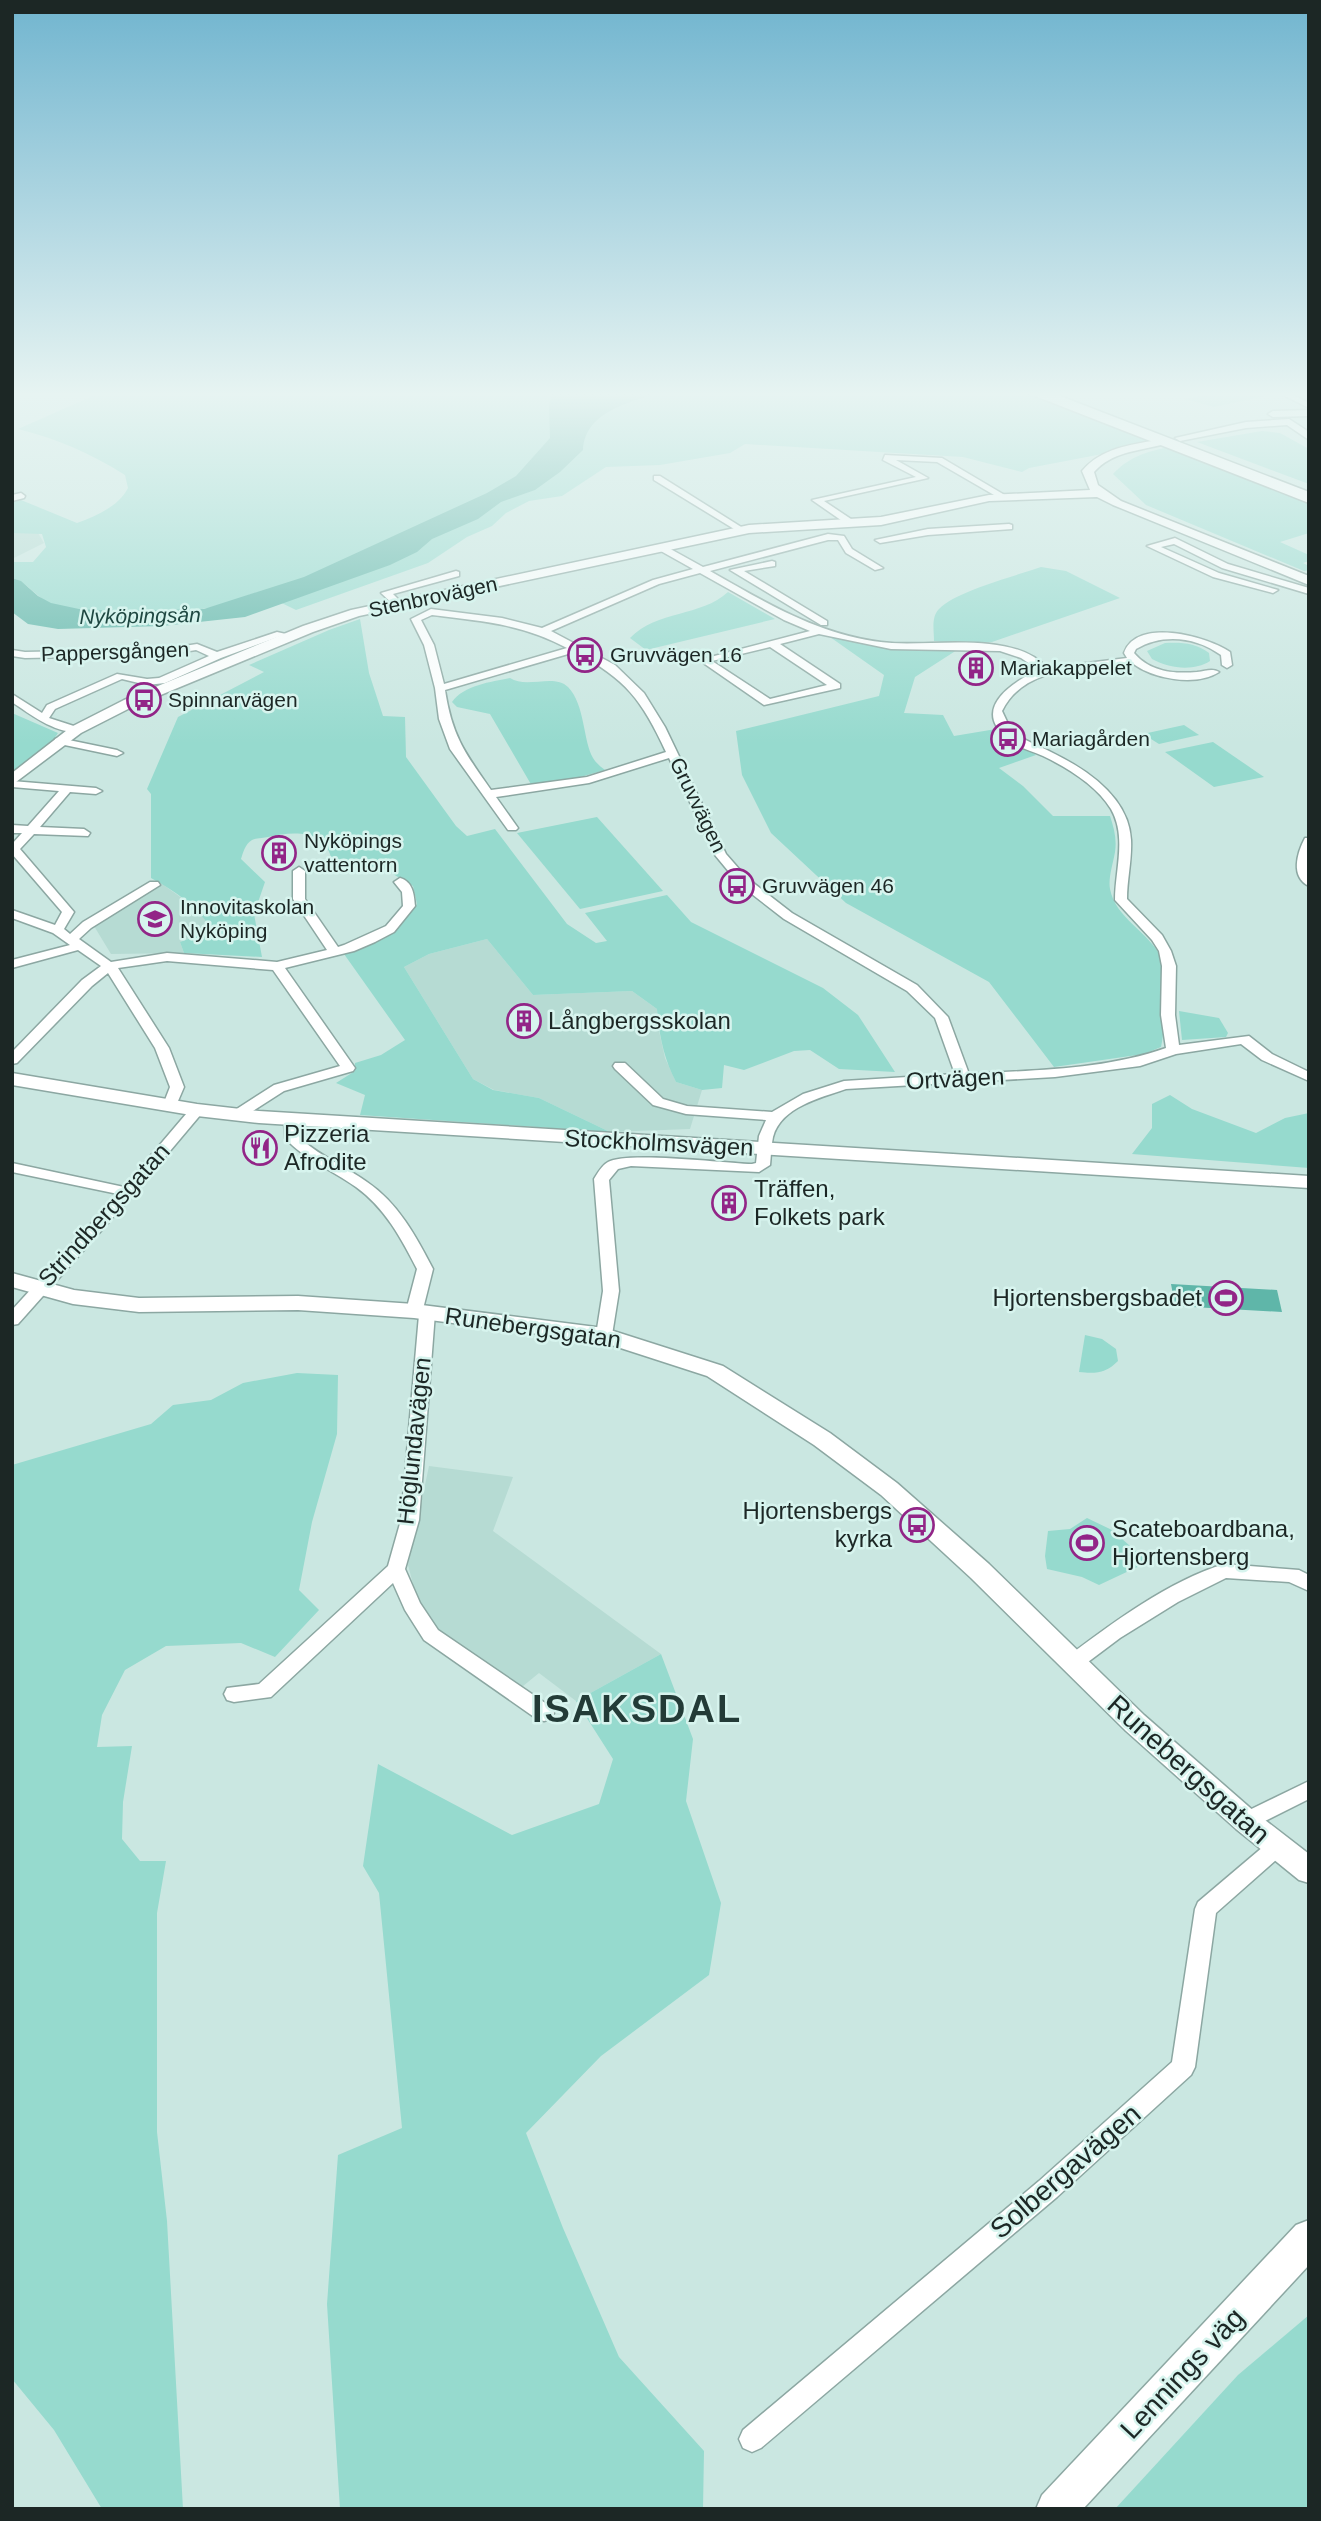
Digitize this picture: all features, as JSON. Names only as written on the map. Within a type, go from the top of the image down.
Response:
[{"type":"main road","name":"Lennings väg","points":[[1056,2509],[1309,2238]]},
{"type":"street","points":[[707,509],[742,530]]},
{"type":"street","points":[[827,509],[845,523],[844,541],[853,554],[878,568]]},
{"type":"street","name":"Stenbrovägen","points":[[12,783],[76,730],[129,704],[335,619],[742,530],[786,524],[873,522],[933,509]]},
{"type":"street","points":[[1136,509],[1309,581]]},
{"type":"street","points":[[873,522],[896,537]]},
{"type":"street","points":[[880,540],[953,529],[1009,527]]},
{"type":"street","points":[[542,631],[656,582],[828,537],[844,541]]},
{"type":"street","points":[[1295,577],[1276,586],[1225,566],[1175,541],[1152,546],[1216,575],[1276,586],[1309,591]]},
{"type":"street","points":[[667,547],[691,566],[703,569],[754,600],[821,627],[891,646],[1000,648],[1029,658],[1044,671]]},
{"type":"street","points":[[772,564],[736,570],[821,627]]},
{"type":"street","points":[[398,604],[386,593],[456,573]]},
{"type":"street","points":[[754,600],[794,591]]},
{"type":"street","name":"Gruvvägen","points":[[440,688],[429,645],[416,619],[431,612],[480,617],[542,631],[611,667],[640,695],[660,727],[721,855],[743,881],[788,916],[912,988],[941,1017],[964,1080]]},
{"type":"street","points":[[771,643],[836,686],[768,703],[704,660],[821,627]]},
{"type":"street","points":[[43,719],[51,707],[121,676],[148,682],[161,681],[218,656],[281,634]]},
{"type":"street","points":[[1133,660],[1129,653],[1131,647],[1138,642],[1148,638],[1178,636],[1201,640],[1219,648],[1226,654],[1227,665]]},
{"type":"street","name":"Pappersgången","points":[[12,653],[165,652],[197,648],[218,656]]},
{"type":"street","points":[[512,828],[456,749],[444,719],[440,688],[577,648]]},
{"type":"street","points":[[1173,1050],[1168,1015],[1169,966],[1165,951],[1157,938],[1121,900],[1120,882],[1126,843],[1122,819],[1088,780],[1015,739],[1004,728],[997,711],[1002,698],[1010,689],[1044,671],[1133,660],[1155,671],[1170,674],[1187,676],[1214,672]]},
{"type":"street","points":[[12,697],[43,719],[76,730]]},
{"type":"street","points":[[60,741],[117,752]]},
{"type":"street","points":[[488,794],[589,780],[673,754]]},
{"type":"street","points":[[12,783],[96,791]]},
{"type":"street","points":[[57,930],[65,921],[68,912],[14,849],[67,789]]},
{"type":"street","points":[[12,829],[85,833]]},
{"type":"street","points":[[1309,841],[1301,858],[1302,871],[1309,882]]},
{"type":"street","points":[[299,872],[299,899],[335,951]]},
{"type":"street","points":[[12,1060],[87,983],[109,966],[167,957],[278,966],[349,948],[390,929],[409,906],[408,891],[400,882]]},
{"type":"street","points":[[12,964],[75,942],[87,925],[154,885]]},
{"type":"street","name":"Strindbergsgatan","points":[[12,914],[57,930],[109,966],[128,991],[162,1048],[177,1087],[170,1105]]},
{"type":"street","points":[[237,1115],[279,1088],[348,1068],[278,966]]},
{"type":"street","name":"Ortvägen","points":[[775,1117],[808,1097],[844,1084],[964,1080],[1115,1066],[1140,1062],[1173,1050],[1244,1039],[1267,1057],[1309,1077]]},
{"type":"street","points":[[604,1335],[611,1292],[601,1179],[613,1165],[631,1162],[746,1170],[764,1165],[766,1136],[775,1117],[686,1110],[658,1102],[620,1066]]},
{"type":"street","name":"Stockholmsvägen","points":[[12,1079],[197,1110],[291,1120],[1309,1182]]},
{"type":"street","name":"Strindbergsgatan","points":[[12,1320],[38,1288],[128,1192],[197,1110]]},
{"type":"street","name":"Höglundavägen","points":[[291,1120],[290,1135],[299,1146],[363,1186],[402,1222],[425,1269],[410,1520],[396,1569]]},
{"type":"street","points":[[12,1167],[128,1192]]},
{"type":"street","name":"Runebergsgatan","points":[[12,1280],[72,1297],[139,1305],[298,1303],[421,1312],[604,1335],[646,1346],[715,1371],[822,1439],[889,1489],[944,1538],[1135,1723],[1246,1821],[1309,1871]]},
{"type":"street","points":[[234,1694],[264,1691],[396,1569],[412,1605],[430,1635],[544,1713]]},
{"type":"street","points":[[1073,1663],[1113,1633],[1171,1597],[1224,1571],[1292,1575],[1309,1584]]},
{"type":"street","points":[[1246,1821],[1309,1789]]},
{"type":"street","name":"Solbergavägen","points":[[752,2439],[1048,2189],[1183,2067],[1206,1909],[1277,1847]]},
{"type":"shaded area","points":[[12,509],[42,509],[77,523],[108,509],[514,509],[492,526],[467,537],[428,563],[296,610],[259,592],[202,609],[106,612],[68,608],[52,604],[12,578],[12,562],[33,562],[46,547],[42,534],[12,533]]},
{"type":"shaded area","points":[[1155,509],[1309,509],[1309,533],[1280,542],[1309,555],[1309,561],[1303,563],[1309,566],[1309,570],[1304,571]]},
{"type":"shaded area","points":[[12,533],[38,533],[44,543],[12,559]]},
{"type":"shaded area","points":[[1041,567],[1066,571],[1120,598],[992,642],[958,644],[934,641],[935,616],[947,602],[972,590]]},
{"type":"shaded area","points":[[728,592],[775,619],[646,650],[630,638],[653,623],[705,606]]},
{"type":"shaded area","points":[[360,619],[369,673],[383,716],[405,717],[406,757],[456,826],[467,836],[495,829],[567,924],[596,943],[607,941],[585,913],[667,895],[691,922],[823,988],[858,1015],[895,1072],[839,1069],[810,1050],[794,1051],[744,1070],[724,1065],[722,1088],[702,1090],[676,1082],[663,1047],[657,1009],[632,991],[533,995],[487,939],[429,954],[404,967],[473,1079],[493,1090],[539,1098],[610,1132],[360,1115],[365,1095],[336,1083],[355,1071],[355,1063],[381,1055],[405,1040],[344,954],[392,933],[417,904],[413,886],[383,868],[332,861],[323,843],[307,835],[288,834],[254,839],[246,846],[241,859],[265,882],[254,914],[262,957],[184,953],[180,942],[213,930],[185,900],[151,878],[151,794],[147,789],[178,717],[264,672],[249,665]]},
{"type":"shaded area","points":[[830,637],[889,648],[957,650],[915,677],[904,713],[943,715],[954,736],[996,729],[1036,755],[999,768],[1023,786],[1053,816],[1110,816],[1116,843],[1110,880],[1113,899],[1125,917],[1155,948],[1163,964],[1165,1001],[1161,1047],[1144,1054],[1054,1067],[989,982],[846,903],[771,833],[742,775],[736,731],[879,696],[884,675]]},
{"type":"shaded area","points":[[1165,643],[1183,643],[1199,647],[1209,653],[1210,661],[1196,667],[1181,668],[1152,659],[1147,651]]},
{"type":"shaded area","points":[[510,678],[524,682],[555,681],[568,687],[578,703],[593,758],[605,770],[566,781],[532,786],[490,714],[457,707],[452,702],[471,688]]},
{"type":"shaded area","points":[[12,713],[58,733],[52,742],[12,774]]},
{"type":"shaded area","points":[[1184,725],[1199,735],[1159,744],[1143,734]]},
{"type":"shaded area","points":[[1213,742],[1264,777],[1214,787],[1165,752]]},
{"type":"shaded area","points":[[597,817],[663,891],[580,909],[517,833]]},
{"type":"shaded area","name":"Innovitaskolan Nyköping","points":[[162,884],[200,911],[213,930],[180,942],[184,953],[111,954],[94,926]]},
{"type":"shaded area","points":[[487,939],[533,995],[632,991],[657,1009],[665,1058],[676,1082],[702,1090],[690,1129],[610,1132],[539,1098],[494,1090],[473,1079],[404,967],[429,954]]},
{"type":"shaded area","points":[[1179,1011],[1219,1018],[1228,1033],[1226,1037],[1182,1040]]},
{"type":"shaded area","points":[[1170,1095],[1192,1109],[1256,1133],[1285,1118],[1309,1113],[1309,1168],[1132,1154],[1152,1128],[1152,1104]]},
{"type":"shaded area","points":[[1085,1335],[1102,1339],[1116,1349],[1118,1361],[1100,1372],[1079,1372]]},
{"type":"shaded area","points":[[297,1373],[338,1375],[337,1434],[312,1522],[299,1590],[319,1610],[275,1657],[241,1643],[166,1646],[125,1670],[102,1715],[97,1747],[132,1746],[123,1802],[122,1839],[140,1861],[166,1861],[157,1913],[157,2132],[167,2221],[183,2509],[102,2509],[54,2430],[12,2379],[12,1465],[151,1424],[173,1405],[211,1400],[243,1383]]},
{"type":"shaded area","points":[[429,1466],[513,1477],[493,1531],[661,1654],[576,1701],[539,1673],[517,1691],[434,1630],[418,1603],[408,1565]]},
{"type":"shaded area","name":"Scateboardbana, Hjortensberg","points":[[1087,1518],[1112,1530],[1148,1562],[1099,1585],[1082,1577],[1047,1569],[1045,1556],[1048,1531],[1070,1529]]},
{"type":"shaded area","points":[[661,1654],[693,1739],[686,1801],[721,1903],[709,1975],[601,2056],[526,2133],[563,2228],[619,2357],[704,2451],[703,2509],[340,2509],[327,2304],[338,2155],[402,2128],[379,1893],[363,1866],[378,1764],[512,1835],[599,1804],[613,1759],[576,1701]]},
{"type":"shaded area","points":[[1309,2315],[1309,2509],[1115,2509],[1238,2375]]},
{"type":"water","name":"Nyköpingsån","points":[[453,509],[492,509],[478,519],[432,539],[417,552],[390,565],[245,617],[162,626],[58,629],[28,624],[12,612],[12,578],[21,581],[51,603],[79,609],[114,611],[204,609],[304,577]]},
{"type":"water","name":"Hjortensbergsbadet","points":[[1171,1284],[1277,1290],[1282,1312],[1175,1306]]},
{"type":"place","name":"Gruvvägen 16","points":[[585,655]]},
{"type":"place","name":"Mariakappelet","points":[[976,668]]},
{"type":"place","name":"Spinnarvägen","points":[[144,700]]},
{"type":"place","name":"Mariagården","points":[[1008,739]]},
{"type":"place","name":"Nyköpings vattentorn","points":[[279,853]]},
{"type":"place","name":"Gruvvägen 46","points":[[737,886]]},
{"type":"place","name":"Innovitaskolan Nyköping","points":[[155,919]]},
{"type":"place","name":"Långbergsskolan","points":[[524,1021]]},
{"type":"place","name":"Pizzeria Afrodite","points":[[260,1148]]},
{"type":"place","name":"Träffen, Folkets park","points":[[729,1203]]},
{"type":"place","name":"Hjortensbergsbadet","points":[[1226,1298]]},
{"type":"place","name":"Hjortensbergs kyrka","points":[[917,1525]]},
{"type":"place","name":"Scateboardbana, Hjortensberg","points":[[1087,1543]]},
{"type":"district","name":"ISAKSDAL","points":[[637,1709]]}]
